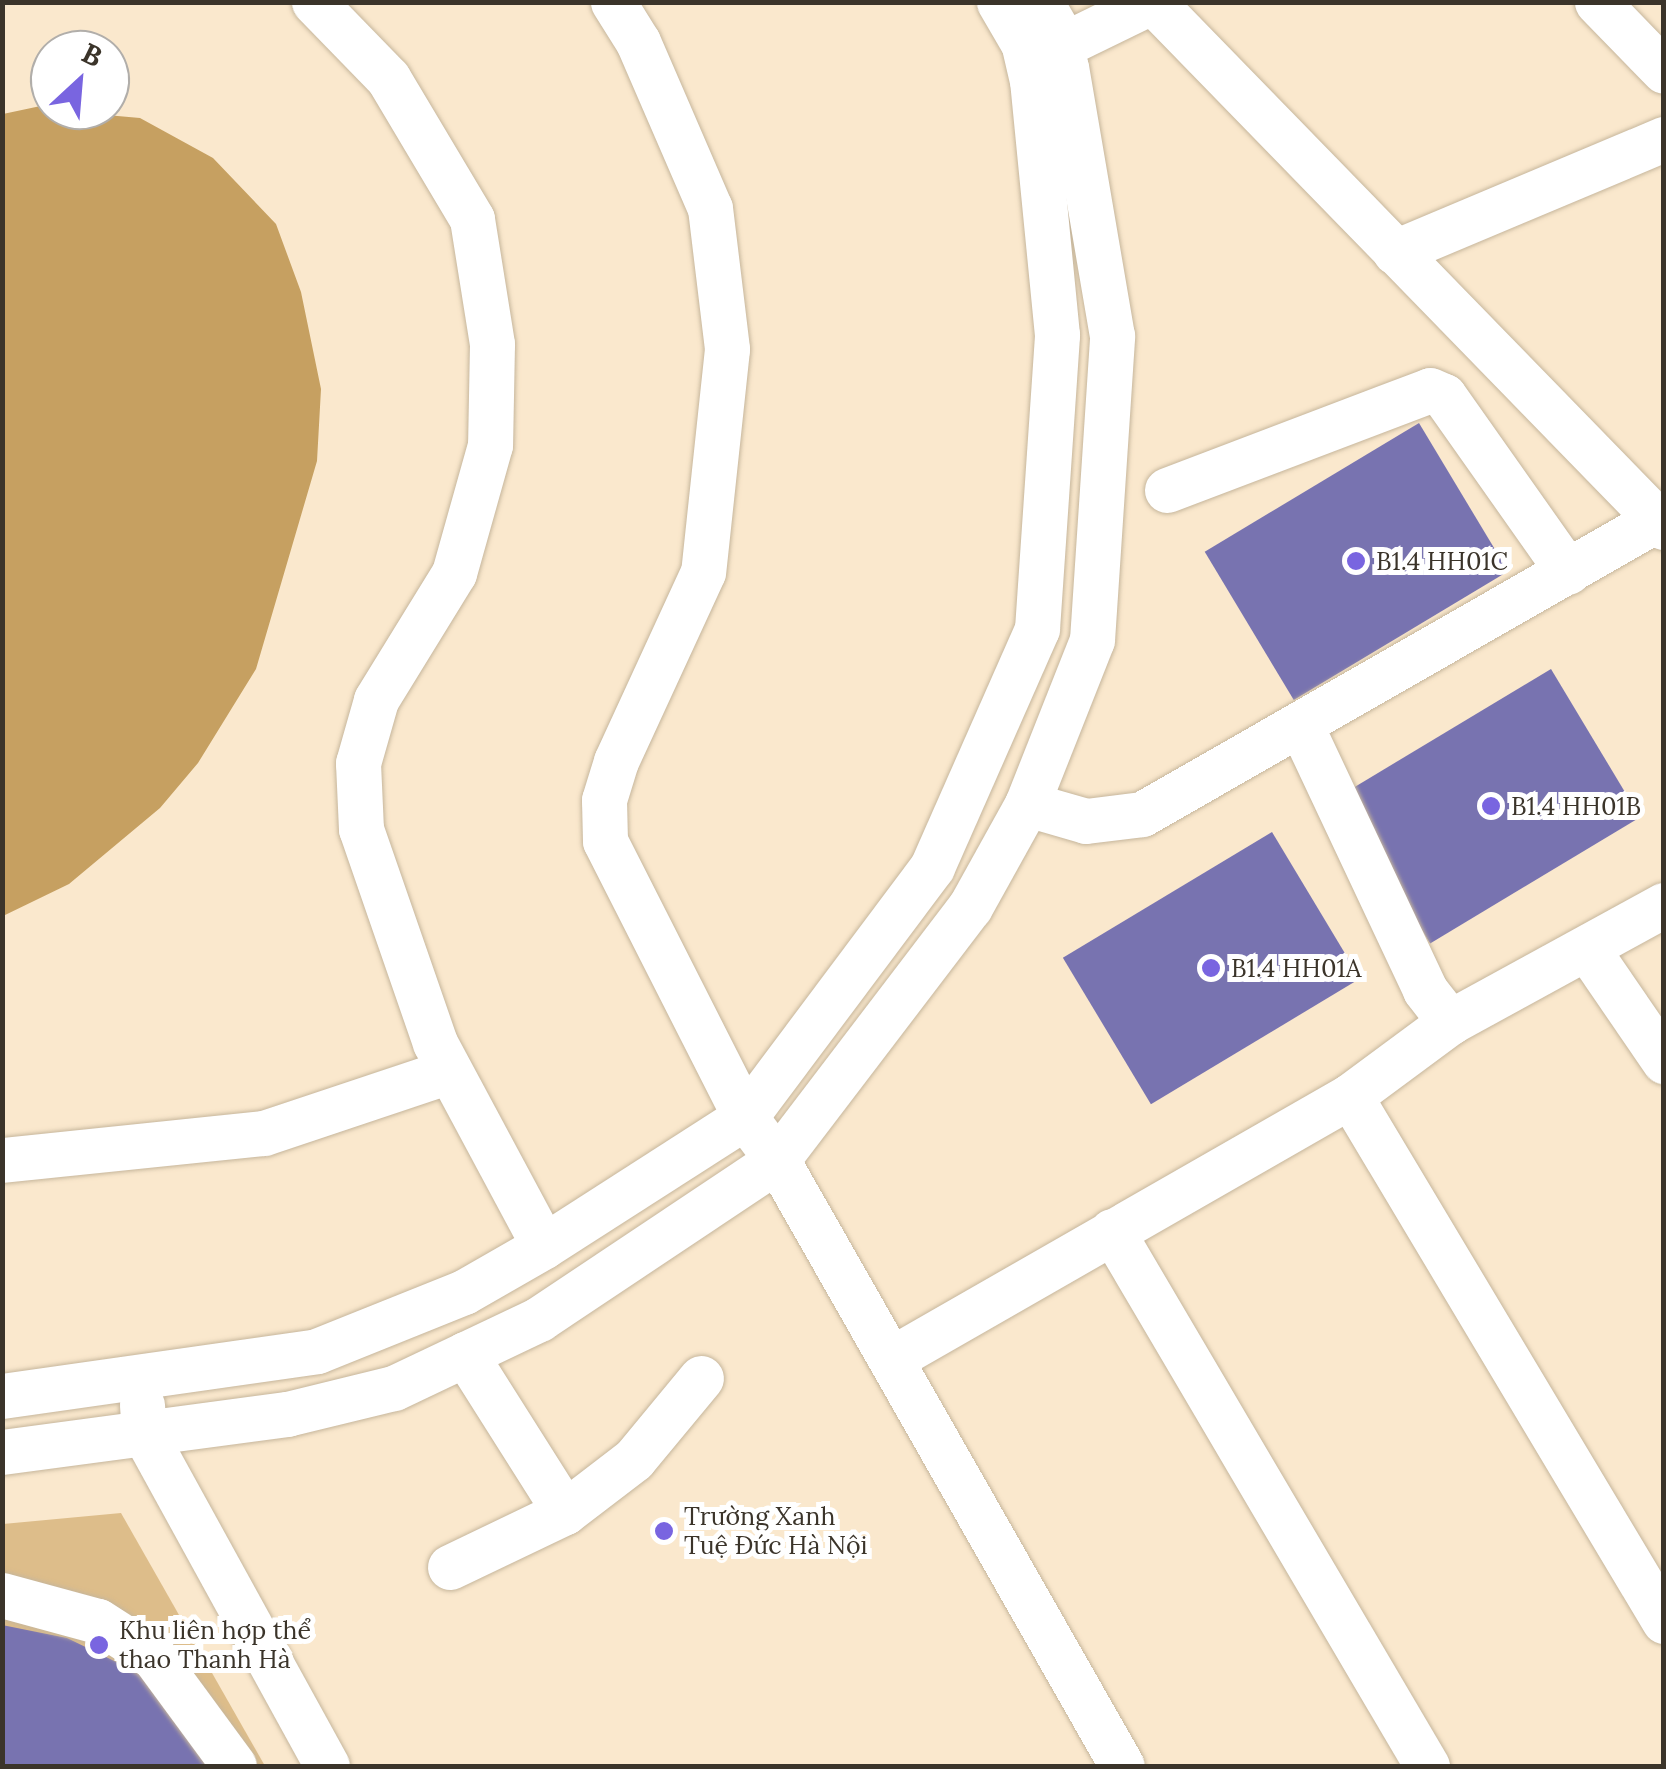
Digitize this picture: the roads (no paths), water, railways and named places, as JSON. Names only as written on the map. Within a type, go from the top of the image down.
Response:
[{"type":"street","points":[[314,2],[388,78],[472,220],[492,344],[490,445],[454,573],[376,700],[358,764],[361,829],[376,887],[448,1072],[544,1246]]},
{"type":"street","points":[[613,2],[638,42],[710,208],[727,349],[703,572],[616,761],[604,800],[605,841],[745,1117],[777,1160],[1122,1766]]},
{"type":"street","points":[[2,1452],[305,1410],[394,1388],[538,1319],[777,1160],[970,908],[1027,804],[1092,640],[1112,336],[1044,54],[999,2]]},
{"type":"street","points":[[2,1396],[139,1380],[317,1351],[464,1292],[544,1246],[745,1117],[932,867],[1036,629],[1057,335],[1040,2]]},
{"type":"street","points":[[1027,804],[1086,821],[1142,814],[1568,572],[1660,524],[1152,2],[1044,54]]},
{"type":"street","points":[[1597,2],[1664,71]]},
{"type":"street","points":[[1395,252],[1664,139]]},
{"type":"street","points":[[1166,490],[1430,390],[1444,396],[1568,572]]},
{"type":"street","points":[[1036,629],[1092,640]]},
{"type":"street","points":[[1301,726],[1425,990],[1450,1022]]},
{"type":"street","points":[[891,1359],[1350,1096],[1450,1022],[1588,950],[1664,904]]},
{"type":"street","points":[[1588,950],[1664,1061]]},
{"type":"street","points":[[2,1160],[264,1133],[448,1072]]},
{"type":"street","points":[[1350,1096],[1664,1621]]},
{"type":"street","points":[[1112,1231],[1428,1766]]},
{"type":"street","points":[[465,1354],[565,1512]]},
{"type":"street","points":[[450,1568],[565,1512],[634,1459],[700,1378]]},
{"type":"street","points":[[139,1380],[144,1433],[327,1766]]},
{"type":"street","points":[[2,1595],[98,1620],[154,1657],[234,1766]]},
{"type":"place","name":"B1.4 HH01C","points":[[1356,561]]},
{"type":"place","name":"B1.4 HH01B","points":[[1491,806]]},
{"type":"place","name":"B1.4 HH01A","points":[[1211,968]]},
{"type":"place","name":"Trường Xanh Tuệ Đức Hà Nội","points":[[664,1531]]},
{"type":"place","name":"Khu liên hợp thể thao Thanh Hà","points":[[99,1645]]}]
